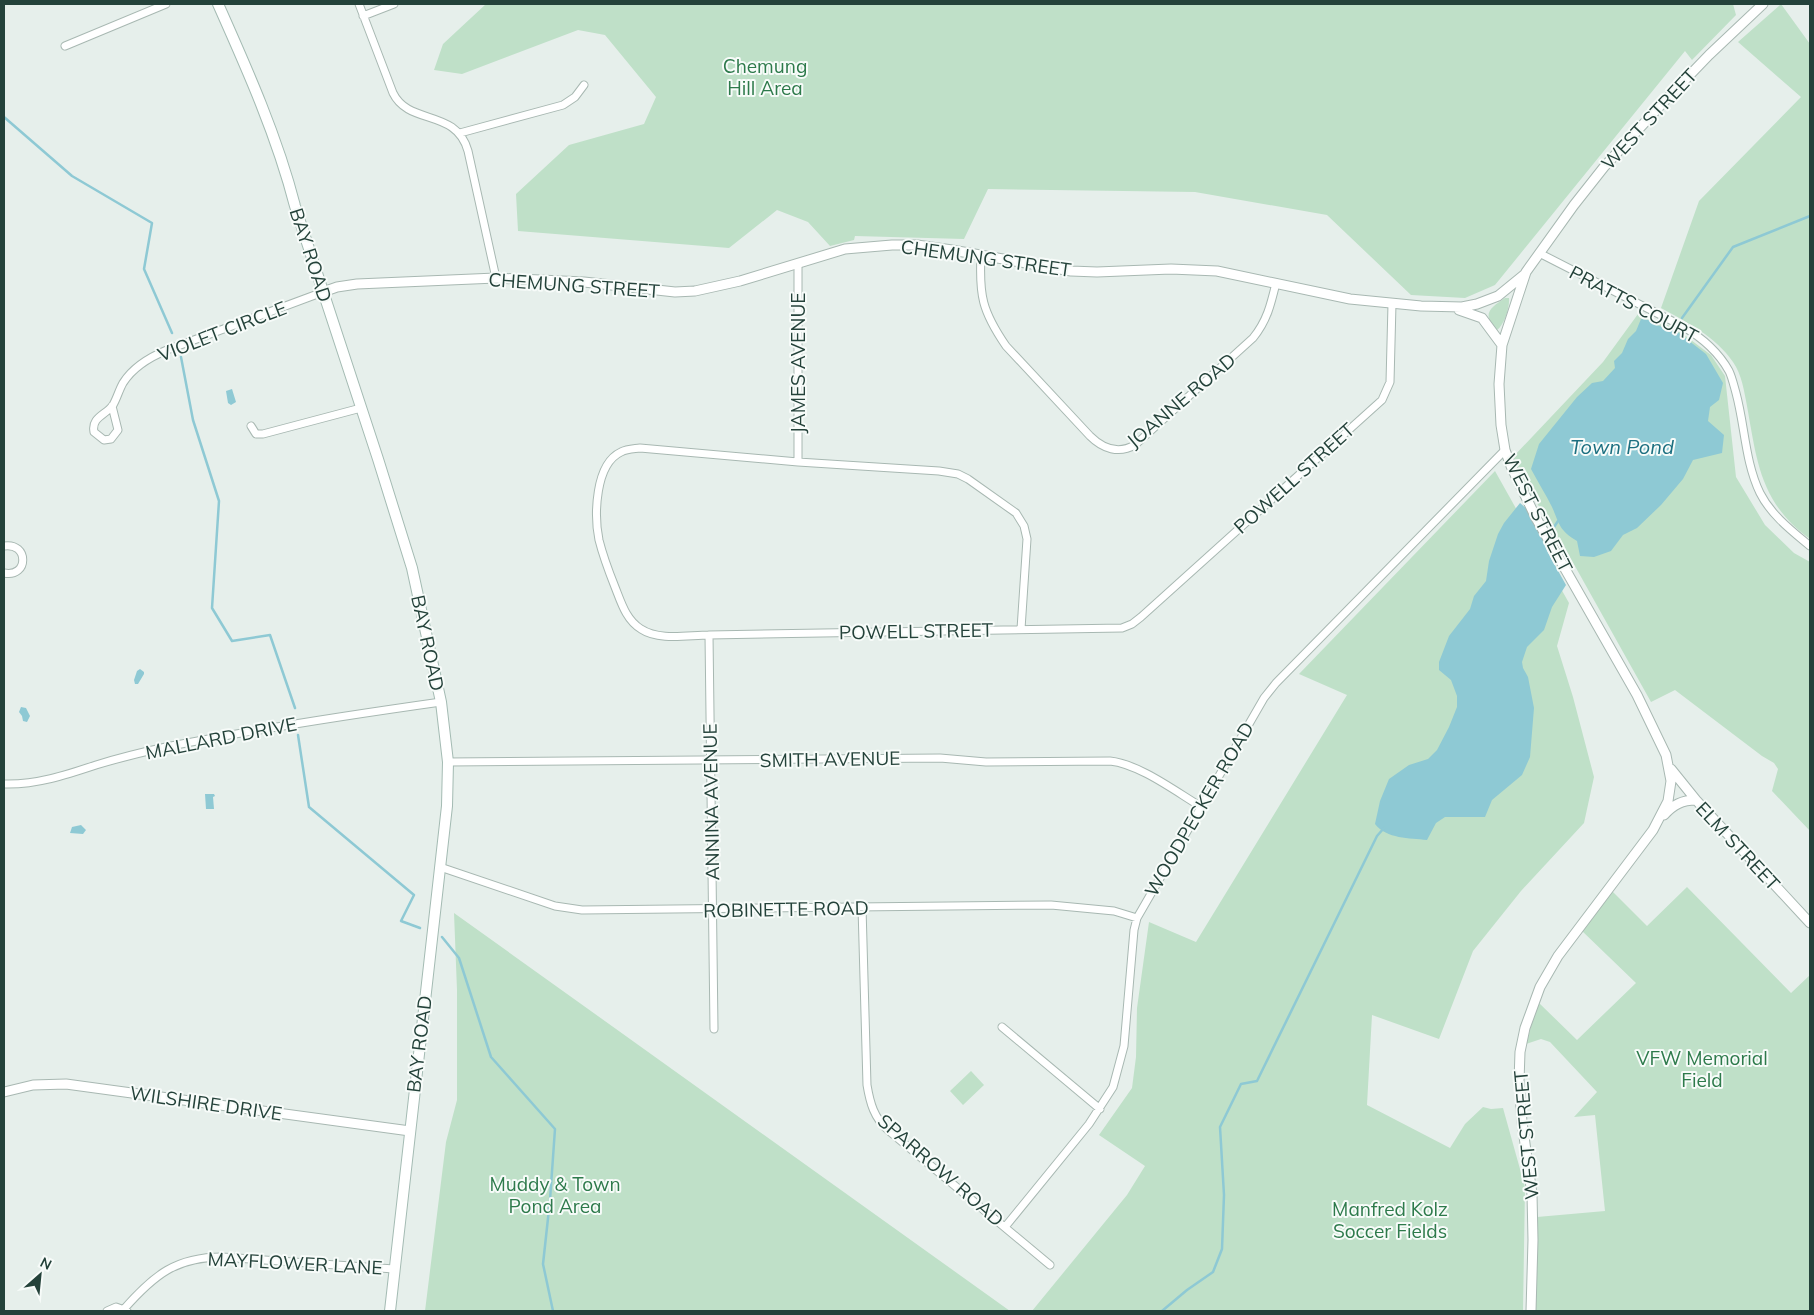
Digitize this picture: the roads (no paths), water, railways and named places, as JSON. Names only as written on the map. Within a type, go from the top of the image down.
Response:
[{"type":"main road","name":"BAY ROAD","points":[[218,4],[288,178],[323,292],[362,408],[412,568],[441,702],[448,762],[447,806],[390,1311]]},
{"type":"street","points":[[65,46],[166,4]]},
{"type":"street","points":[[359,4],[392,93],[399,104],[410,111],[441,120],[464,138],[496,278]]},
{"type":"street","points":[[363,16],[394,4]]},
{"type":"street","name":"WEST STREET","points":[[1531,1311],[1532,1194],[1518,1081],[1520,1052],[1525,1028],[1540,987],[1558,956],[1639,850],[1658,820],[1670,795],[1671,781],[1670,766],[1666,755],[1637,695],[1536,518],[1505,450],[1499,391],[1502,345],[1526,272],[1574,205],[1617,152],[1709,55],[1763,4]]},
{"type":"street","points":[[460,133],[563,105],[574,97],[584,85]]},
{"type":"street","name":"CHEMUNG STREET","points":[[323,292],[337,287],[357,284],[496,278],[576,282],[675,292],[715,287],[846,250],[883,245],[917,246],[1071,271],[1196,270],[1228,273],[1350,299],[1444,307],[1469,306],[1485,302],[1503,292],[1526,272]]},
{"type":"street","name":"PRATTS COURT","points":[[1539,253],[1682,326],[1700,338],[1715,352],[1730,372],[1738,400],[1750,465],[1760,493],[1777,517],[1810,546]]},
{"type":"street","name":"JOANNE ROAD","points":[[981,255],[980,285],[983,303],[998,335],[1090,436],[1096,442],[1111,449],[1128,448],[1135,444],[1253,338],[1260,330],[1268,314],[1276,283]]},
{"type":"street","name":"JAMES AVENUE","points":[[798,264],[798,462]]},
{"type":"street","name":"VIOLET CIRCLE","points":[[112,406],[118,430],[111,439],[104,440],[97,436],[94,425],[98,418],[112,406],[121,387],[136,368],[156,355],[323,292]]},
{"type":"street","name":"POWELL STREET","points":[[1021,629],[1026,534],[1022,521],[1008,506],[968,479],[953,473],[630,449],[615,456],[604,471],[599,486],[597,512],[599,540],[607,566],[630,619],[639,628],[651,634],[667,636],[1117,629],[1127,627],[1141,617],[1382,400],[1390,382],[1392,304]]},
{"type":"street","name":"CHEMUNG STREET","points":[[1444,307],[1468,312],[1482,318],[1502,345]]},
{"type":"street","points":[[251,426],[256,434],[263,434],[362,408]]},
{"type":"street","name":"WOODPECKER ROAD","points":[[1005,1227],[1100,1109],[1113,1087],[1121,1060],[1134,930],[1137,918],[1200,806],[1270,690],[1505,450]]},
{"type":"street","points":[[4,546],[17,549],[21,553],[23,560],[16,572],[4,573]]},
{"type":"street","name":"ANNINA AVENUE","points":[[709,635],[714,1029]]},
{"type":"street","name":"MALLARD DRIVE","points":[[4,784],[21,785],[49,780],[106,762],[166,747],[330,718],[441,702]]},
{"type":"street","name":"SMITH AVENUE","points":[[448,762],[940,758],[986,762],[1110,761],[1124,764],[1139,771],[1200,806]]},
{"type":"street","name":"ELM STREET","points":[[1670,766],[1678,779],[1696,800],[1810,923]]},
{"type":"street","name":"WEST STREET","points":[[1658,820],[1677,804],[1696,800]]},
{"type":"street","name":"ROBINETTE ROAD","points":[[440,867],[568,909],[598,911],[1056,905],[1114,910],[1137,918]]},
{"type":"street","name":"SPARROW ROAD","points":[[862,907],[866,1085],[871,1107],[881,1124],[1050,1265]]},
{"type":"street","points":[[1002,1027],[1100,1109]]},
{"type":"street","name":"WILSHIRE DRIVE","points":[[4,1092],[33,1085],[66,1084],[410,1131]]},
{"type":"street","name":"MAYFLOWER LANE","points":[[107,1311],[116,1307],[126,1310],[138,1294],[155,1278],[176,1265],[198,1258],[222,1256],[394,1269]]},
{"type":"water","name":"Town Pond","points":[[1641,319],[1649,320],[1656,325],[1675,330],[1706,354],[1723,383],[1719,400],[1710,407],[1708,421],[1724,435],[1722,453],[1693,460],[1683,479],[1661,505],[1637,528],[1623,535],[1611,551],[1594,557],[1580,556],[1577,541],[1561,527],[1550,502],[1531,469],[1539,444],[1577,397],[1592,383],[1603,381],[1615,368],[1614,361],[1622,353],[1628,339],[1636,331]]},
{"type":"water","points":[[232,389],[236,402],[231,405],[228,403],[226,391]]},
{"type":"water","points":[[1520,503],[1527,509],[1543,535],[1547,551],[1566,585],[1552,607],[1544,630],[1527,647],[1522,662],[1528,677],[1534,708],[1530,757],[1522,775],[1492,800],[1485,817],[1445,817],[1436,823],[1427,840],[1406,838],[1386,833],[1375,824],[1380,801],[1389,779],[1409,765],[1428,759],[1437,750],[1449,727],[1457,707],[1457,696],[1451,680],[1439,670],[1439,662],[1449,636],[1470,609],[1474,596],[1486,581],[1489,561],[1498,534]]},
{"type":"water","points":[[140,669],[144,674],[138,684],[135,684],[134,680],[137,671]]},
{"type":"water","points":[[21,707],[26,708],[30,716],[27,722],[23,721],[19,712]]},
{"type":"water","points":[[205,794],[214,794],[214,809],[206,809]]},
{"type":"water","points":[[81,825],[86,830],[83,834],[70,833],[72,827]]},
{"type":"waterway","points":[[4,117],[72,176],[152,223],[144,269],[172,333]]},
{"type":"waterway","points":[[1682,318],[1733,247],[1810,216]]},
{"type":"waterway","points":[[181,357],[193,420],[219,501],[212,608],[232,641],[270,635],[295,708]]},
{"type":"waterway","points":[[1552,530],[1558,521]]},
{"type":"waterway","points":[[298,735],[309,807],[414,895],[401,921],[420,928]]},
{"type":"waterway","points":[[1162,1311],[1213,1272],[1222,1249],[1224,1195],[1220,1127],[1241,1084],[1257,1081],[1377,836],[1384,828]]},
{"type":"waterway","points":[[442,937],[459,958],[491,1057],[555,1129],[543,1264],[553,1311]]},
{"type":"park label","name":"Chemung Hill Area","points":[[765,77]]},
{"type":"park label","name":"VFW Memorial Field","points":[[1702,1069]]},
{"type":"park label","name":"Muddy & Town Pond Area","points":[[555,1195]]},
{"type":"park label","name":"Manfred Kolz Soccer Fields","points":[[1390,1220]]}]
